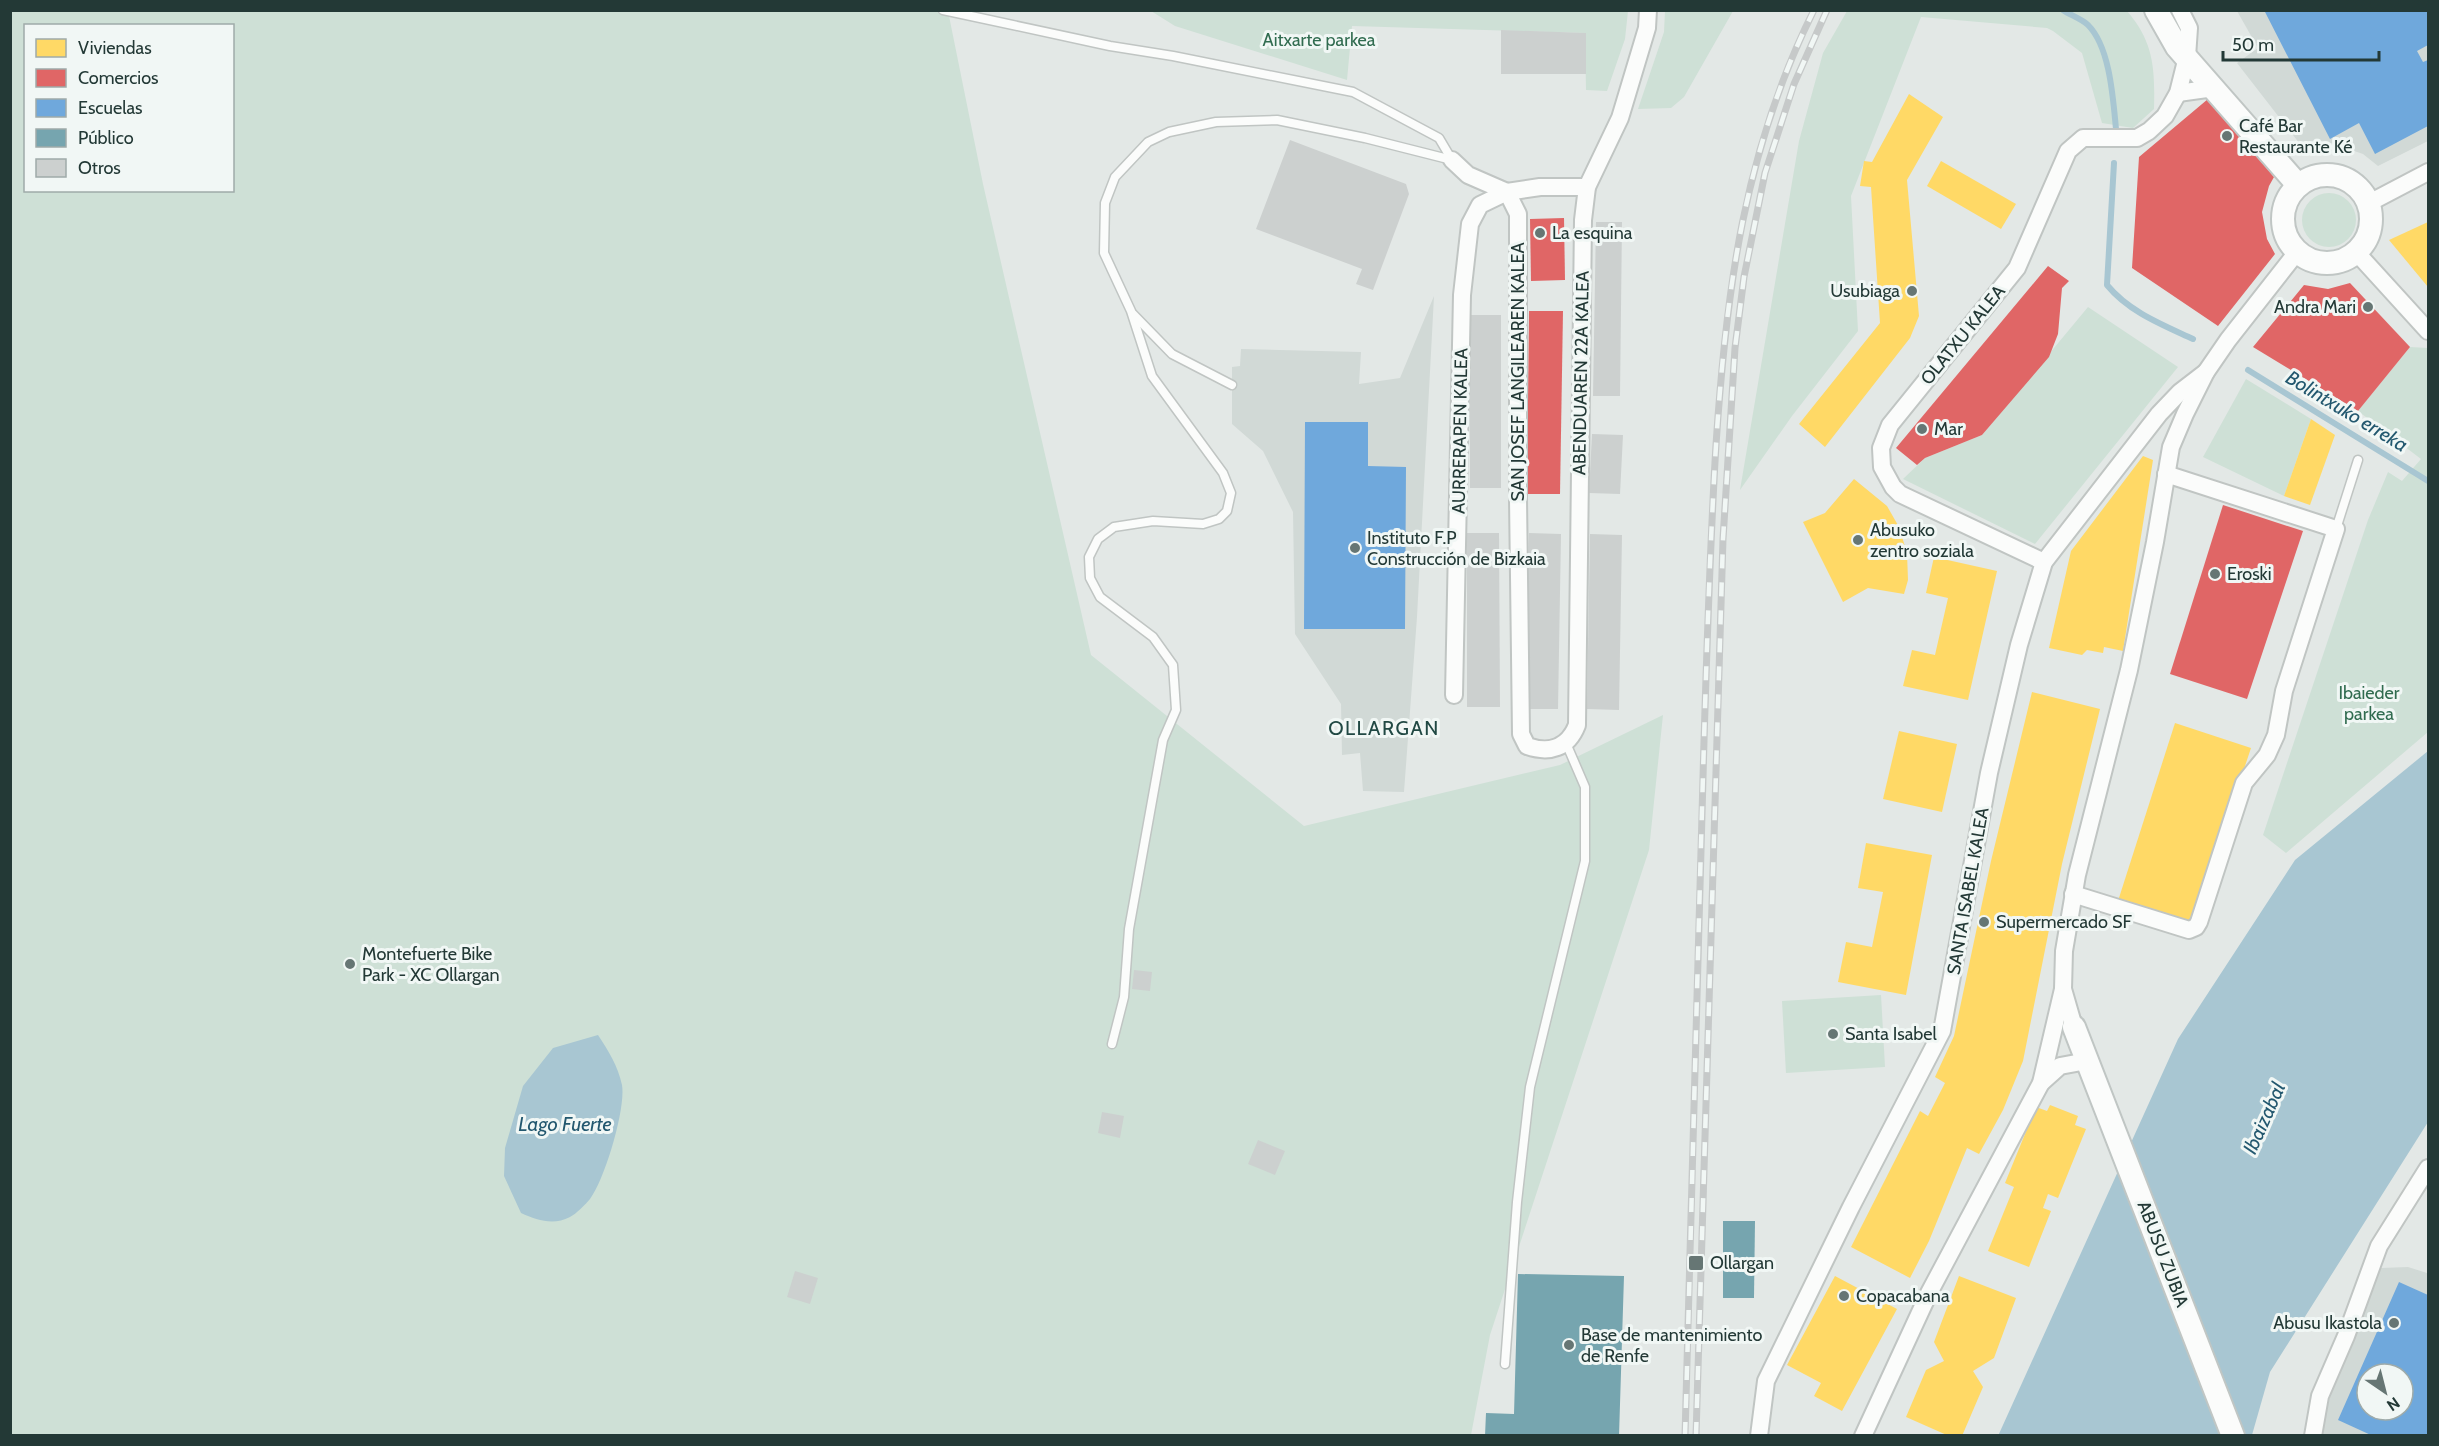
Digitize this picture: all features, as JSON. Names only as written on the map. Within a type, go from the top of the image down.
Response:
[{"type":"street","name":"ABENDUAREN 22A KALEA","points":[[1566,743],[1572,737],[1577,725],[1582,220],[1587,187],[1620,118],[1647,28],[1648,10]]},
{"type":"street","points":[[2156,10],[2177,47],[2298,185]]},
{"type":"street","name":"OLATXU KALEA","points":[[2044,562],[1900,494],[1883,470],[1881,448],[1890,425],[2017,268],[2068,151],[2083,138],[2137,138],[2149,131],[2165,116],[2178,93],[2187,57],[2189,28],[2180,10]]},
{"type":"street","points":[[2178,93],[2214,87]]},
{"type":"street","points":[[1452,160],[1468,175],[1508,192],[1540,187],[1587,187]]},
{"type":"street","points":[[2369,203],[2428,172]]},
{"type":"street","points":[[2324,175],[2338,176],[2351,181],[2362,190],[2369,203],[2372,216],[2371,230],[2366,242],[2357,253],[2346,260],[2334,264],[2308,260],[2288,241],[2283,226],[2283,211],[2298,185],[2310,178],[2324,175]]},
{"type":"street","name":"AURRERAPEN KALEA","points":[[1454,695],[1462,295],[1470,224],[1480,205],[1508,192]]},
{"type":"street","name":"SAN JOSEF LANGILEAREN KALEA","points":[[1508,192],[1518,214],[1521,734],[1527,746],[1539,750],[1551,750],[1566,743]]},
{"type":"street","name":"SANTA ISABEL KALEA","points":[[2074,1027],[2063,989],[2064,951],[2073,894],[2129,670],[2155,542],[2171,447],[2206,372],[2228,340],[2298,252]]},
{"type":"street","points":[[2357,253],[2428,331]]},
{"type":"street","name":"SANTA ISABEL KALEA","points":[[1759,1436],[1766,1381],[1942,1031],[1989,773],[2019,645],[2044,562],[2159,414],[2180,392],[2206,372]]},
{"type":"street","points":[[2073,894],[2188,930],[2196,927],[2244,783],[2267,755],[2276,735],[2284,691],[2336,530],[2166,474]]},
{"type":"street","points":[[1863,1436],[1929,1293],[2041,1083],[2063,989]]},
{"type":"street","name":"ABUSU ZUBIA","points":[[2074,1027],[2233,1436]]},
{"type":"street","points":[[2041,1083],[2060,1066],[2090,1067]]},
{"type":"street","points":[[2313,1436],[2319,1396],[2346,1336],[2379,1246],[2428,1168]]},
{"type":"lane","points":[[943,10],[1110,46],[1173,56],[1353,92],[1439,138],[1452,160]]},
{"type":"lane","points":[[1112,1044],[1124,997],[1129,929],[1163,740],[1176,710],[1173,665],[1153,637],[1100,597],[1090,578],[1089,558],[1098,538],[1114,527],[1154,521],[1203,524],[1219,519],[1227,511],[1231,493],[1223,473],[1152,376],[1131,311],[1104,253],[1105,203],[1115,177],[1148,142],[1169,132],[1216,122],[1277,120],[1365,138],[1452,160]]},
{"type":"lane","points":[[1131,311],[1172,354],[1232,385]]},
{"type":"lane","points":[[2336,530],[2358,460]]},
{"type":"lane","points":[[1505,1364],[1517,1202],[1530,1087],[1585,861],[1585,787],[1566,743]]},
{"type":"shaded area","points":[[2237,11],[2428,11],[2428,141],[2378,166],[2363,154],[2331,143],[2303,148],[2237,63],[2258,48]]},
{"type":"shaded area","points":[[1434,296],[1417,617],[1404,792],[1363,791],[1360,753],[1342,755],[1341,704],[1295,634],[1293,512],[1263,451],[1232,424],[1232,367],[1240,366],[1241,349],[1361,352],[1359,384],[1400,378]]},
{"type":"shaded area","name":"Abusu Ikastola","points":[[2408,1267],[2427,1273],[2428,1269],[2428,1435],[2321,1436],[2323,1415],[2381,1268]]},
{"type":"green space","points":[[10,11],[948,11],[983,184],[1091,655],[1304,826],[1560,765],[1663,715],[1649,850],[1490,1335],[1471,1435],[11,1435]]},
{"type":"green space","name":"Aitxarte parkea","points":[[1151,11],[1628,11],[1625,39],[1607,91],[1586,90],[1585,33],[1352,26],[1347,80],[1175,26]]},
{"type":"green space","points":[[1665,11],[1733,11],[1684,97],[1671,108],[1638,109],[1664,32]]},
{"type":"green space","points":[[1847,11],[2127,11],[2136,22],[2148,45],[2153,69],[2154,109],[2133,128],[2102,123],[2082,53],[2047,28],[1921,17],[1851,196],[1858,331],[1792,416],[1740,490],[1799,141],[1823,53]]},
{"type":"green space","points":[[2329,193],[2339,195],[2348,201],[2354,210],[2356,220],[2354,230],[2348,239],[2339,245],[2329,247],[2319,245],[2310,239],[2304,230],[2302,220],[2304,210],[2310,201],[2319,195]]},
{"type":"green space","points":[[2088,307],[2178,367],[2035,544],[1903,479],[1925,458],[1982,435]]},
{"type":"green space","name":"Ibaieder parkea","points":[[2410,347],[2428,348],[2428,732],[2286,853],[2263,835],[2368,520],[2388,472],[2402,481],[2421,459],[2358,411]]},
{"type":"green space","points":[[2246,379],[2311,419],[2284,496],[2203,457]]},
{"type":"green space","name":"Santa Isabel","points":[[1881,995],[1885,1067],[1786,1073],[1782,1001]]},
{"type":"water","name":"Ibaizabal","points":[[2428,751],[2428,1122],[2270,1372],[2252,1435],[1998,1436],[2178,1039],[2295,860]]},
{"type":"water","name":"Lago Fuerte","points":[[598,1035],[609,1052],[622,1085],[621,1110],[608,1160],[590,1199],[575,1214],[564,1220],[551,1222],[533,1218],[521,1213],[504,1176],[505,1148],[523,1086],[553,1048]]},
{"type":"building: Viviendas","points":[[1909,94],[1943,117],[1907,180],[1919,316],[1910,338],[1825,447],[1799,424],[1880,323],[1871,187],[1860,186],[1864,161],[1872,162]]},
{"type":"building: Viviendas","points":[[1941,161],[2016,204],[2001,229],[1927,186]]},
{"type":"building: Viviendas","points":[[2428,222],[2428,287],[2389,240]]},
{"type":"building: Viviendas","points":[[2311,419],[2335,435],[2310,505],[2284,496]]},
{"type":"building: Viviendas","points":[[2143,456],[2153,460],[2123,651],[2104,647],[2103,653],[2087,650],[2082,655],[2049,648],[2071,551]]},
{"type":"building: Viviendas","name":"Abusuko zentro soziala","points":[[1854,479],[1887,506],[1899,527],[1907,553],[1908,580],[1904,594],[1868,588],[1843,602],[1803,522],[1825,513]]},
{"type":"building: Viviendas","points":[[1934,557],[1997,571],[1968,700],[1903,686],[1912,650],[1935,655],[1948,598],[1926,593]]},
{"type":"building: Viviendas","points":[[2032,692],[2100,709],[2062,864],[2023,1061],[2003,1110],[1979,1154],[1967,1148],[1929,1241],[1910,1278],[1851,1247],[1920,1111],[1928,1116],[1945,1083],[1935,1077],[1954,1036],[1991,861]]},
{"type":"building: Viviendas","points":[[2175,723],[2251,748],[2192,925],[2118,901]]},
{"type":"building: Viviendas","points":[[1899,731],[1957,744],[1942,812],[1883,799]]},
{"type":"building: Viviendas","points":[[1866,843],[1932,855],[1906,995],[1838,982],[1846,942],[1872,947],[1883,892],[1858,888]]},
{"type":"building: Viviendas","points":[[2050,1105],[2078,1116],[2075,1125],[2086,1129],[2058,1198],[2048,1194],[2043,1208],[2051,1211],[2029,1267],[1988,1251],[2014,1187],[2005,1183],[2036,1107],[2047,1111]]},
{"type":"building: Viviendas","points":[[1835,1276],[1897,1309],[1842,1411],[1814,1396],[1821,1383],[1787,1365]]},
{"type":"building: Viviendas","points":[[1959,1276],[2016,1298],[1994,1358],[1973,1371],[1983,1387],[1962,1436],[1949,1436],[1906,1417],[1926,1370],[1944,1361],[1934,1342]]},
{"type":"building: Comercios","points":[[2208,99],[2274,177],[2269,186],[2262,212],[2267,239],[2275,254],[2218,326],[2132,268],[2139,157]]},
{"type":"building: Comercios","points":[[1564,218],[1565,280],[1531,281],[1530,219]]},
{"type":"building: Comercios","points":[[2048,266],[2069,281],[2062,288],[2058,334],[2049,357],[1982,435],[1925,458],[1917,465],[1896,448]]},
{"type":"building: Comercios","points":[[2350,283],[2410,347],[2358,411],[2253,347],[2304,285],[2328,289]]},
{"type":"building: Comercios","points":[[1529,311],[1563,311],[1560,494],[1527,494]]},
{"type":"building: Comercios","points":[[2223,505],[2303,531],[2247,699],[2170,674]]},
{"type":"building: Escuelas","points":[[2264,10],[2428,10],[2428,45],[2417,51],[2423,62],[2428,60],[2428,126],[2375,154],[2359,123],[2330,139]]},
{"type":"building: Escuelas","name":"Instituto F.P Construcción de Bizkaia","points":[[1305,422],[1368,422],[1368,466],[1406,467],[1405,629],[1304,629]]},
{"type":"building: Escuelas","points":[[2399,1282],[2428,1295],[2428,1436],[2373,1436],[2338,1420],[2355,1382],[2355,1422],[2415,1422],[2415,1362],[2364,1362]]},
{"type":"building: Público","points":[[1723,1221],[1755,1221],[1754,1298],[1723,1298]]},
{"type":"building: Público","name":"Base de mantenimiento de Renfe","points":[[1518,1274],[1624,1276],[1619,1436],[1485,1436],[1486,1413],[1514,1414]]},
{"type":"building: Otros","points":[[1501,30],[1586,33],[1586,74],[1501,74]]},
{"type":"building: Otros","points":[[1290,140],[1406,184],[1409,194],[1373,290],[1356,284],[1362,269],[1256,229]]},
{"type":"building: Otros","points":[[1596,222],[1622,222],[1620,396],[1593,396]]},
{"type":"building: Otros","points":[[1470,315],[1501,315],[1501,488],[1470,488]]},
{"type":"building: Otros","points":[[1592,434],[1623,435],[1620,494],[1589,493]]},
{"type":"building: Otros","points":[[1467,533],[1499,533],[1500,707],[1467,707]]},
{"type":"building: Otros","points":[[1529,533],[1561,534],[1558,709],[1526,709]]},
{"type":"building: Otros","points":[[1590,534],[1622,535],[1619,710],[1587,709]]},
{"type":"building: Otros","points":[[1134,970],[1152,972],[1150,991],[1132,989]]},
{"type":"building: Otros","points":[[1102,1112],[1124,1116],[1120,1138],[1098,1133]]},
{"type":"building: Otros","points":[[1258,1140],[1285,1151],[1275,1175],[1248,1164]]},
{"type":"building: Otros","points":[[795,1271],[818,1278],[810,1304],[787,1297]]},
{"type":"waterway","name":"Bolintxuko erreka","points":[[2063,10],[2088,25],[2101,46],[2109,74],[2116,129]]},
{"type":"waterway","name":"Bolintxuko erreka","points":[[2114,163],[2107,285],[2136,310],[2193,339]]},
{"type":"waterway","name":"Bolintxuko erreka","points":[[2248,370],[2428,481]]},
{"type":"railway","points":[[1685,1436],[1701,828],[1714,482],[1720,388],[1733,277],[1742,222],[1755,169],[1790,63],[1814,10]]},
{"type":"railway","points":[[1696,1436],[1723,539],[1735,348],[1744,277],[1765,173],[1794,84],[1827,10]]},
{"type":"place","name":"Café Bar Restaurante Ké","points":[[2227,136]]},
{"type":"place","name":"La esquina","points":[[1540,233]]},
{"type":"place","name":"Usubiaga","points":[[1912,291]]},
{"type":"place","name":"Andra Mari","points":[[2368,307]]},
{"type":"place","name":"Mar","points":[[1922,429]]},
{"type":"place","name":"Abusuko zentro soziala","points":[[1858,540]]},
{"type":"place","name":"Instituto F.P Construcción de Bizkaia","points":[[1355,548]]},
{"type":"place","name":"Eroski","points":[[2215,574]]},
{"type":"place","name":"Supermercado SF","points":[[1984,922]]},
{"type":"place","name":"Montefuerte Bike Park - XC Ollargan","points":[[350,964]]},
{"type":"place","name":"Santa Isabel","points":[[1833,1034]]},
{"type":"place","name":"Ollargan","points":[[1696,1263]]},
{"type":"place","name":"Copacabana","points":[[1844,1296]]},
{"type":"place","name":"Abusu Ikastola","points":[[2394,1323]]},
{"type":"place","name":"Base de mantenimiento de Renfe","points":[[1569,1345]]},
{"type":"district","name":"OLLARGAN","points":[[1384,728]]}]
